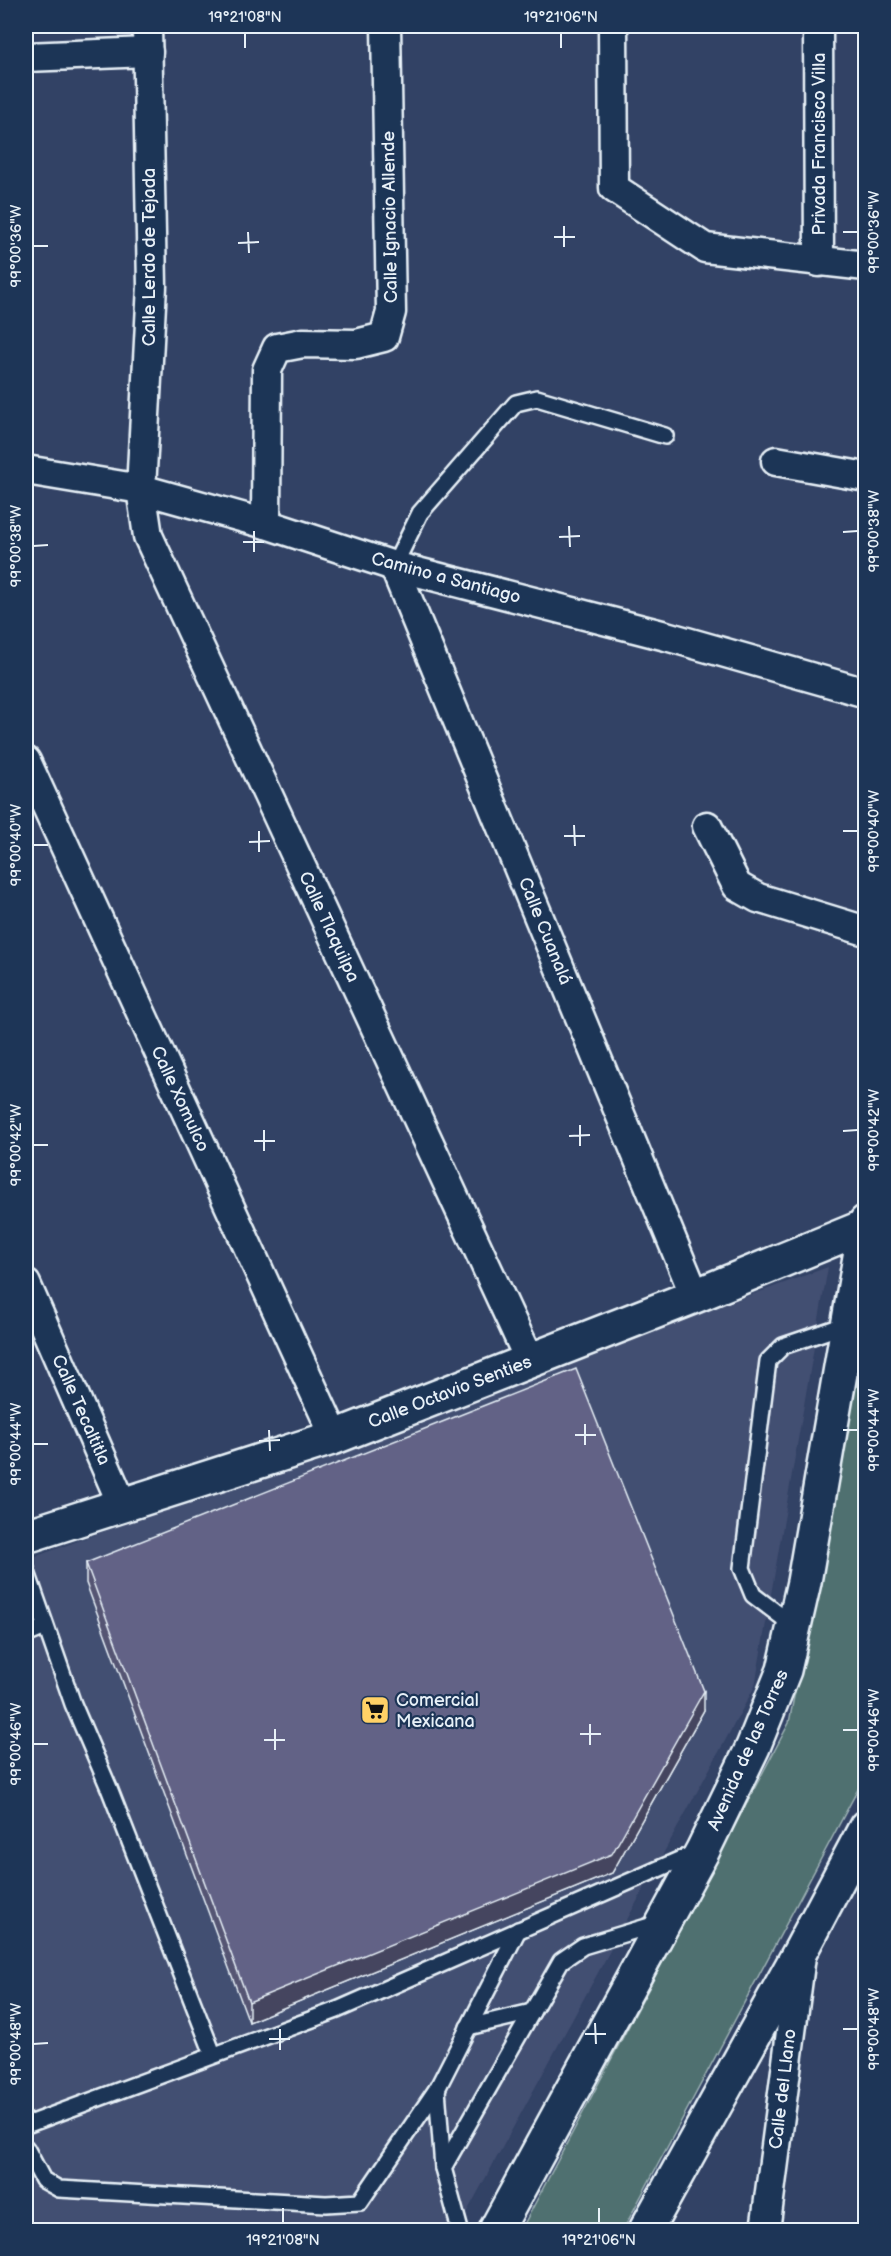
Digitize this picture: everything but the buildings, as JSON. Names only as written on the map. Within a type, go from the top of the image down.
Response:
[{"type":"main road","name":"Calle Octavio Senties","points":[[26,1536],[335,1437],[695,1296],[865,1225]]},
{"type":"main road","name":"Avenida de las Torres","points":[[496,2230],[703,1850],[753,1747],[784,1670],[804,1582],[865,1225]]},
{"type":"main road","points":[[646,2230],[866,1827]]},
{"type":"street","name":"Calle Ignacio Allende","points":[[266,524],[267,370],[277,348],[303,343],[356,344],[384,337],[391,312],[386,26]]},
{"type":"street","points":[[613,26],[614,188],[705,248],[866,266]]},
{"type":"street","name":"Privada Francisco Villa","points":[[818,26],[819,262]]},
{"type":"street","points":[[26,57],[147,39]]},
{"type":"street","name":"Calle Lerdo de Tejada","points":[[141,489],[152,286],[147,39]]},
{"type":"street","points":[[776,461],[866,477]]},
{"type":"street","name":"Camino a Santiago","points":[[26,470],[141,489],[266,524],[394,566],[666,636],[866,693]]},
{"type":"street","name":"Calle Tlaquilpa","points":[[141,489],[148,536],[530,1361]]},
{"type":"street","name":"Calle Cuanalá","points":[[394,566],[695,1296]]},
{"type":"street","name":"Calle Xomulco","points":[[26,761],[335,1437]]},
{"type":"street","points":[[707,826],[737,886],[758,898],[866,931]]},
{"type":"street","name":"Calle Tecaltitla","points":[[26,1284],[122,1504]]},
{"type":"street","name":"Calle del Llano","points":[[765,2230],[802,1947]]},
{"type":"lane","points":[[394,566],[420,513],[516,403],[537,398],[664,436]]},
{"type":"lane","points":[[794,1626],[753,1595],[742,1568],[768,1361],[783,1346],[848,1324]]},
{"type":"lane","points":[[26,1569],[73,1704],[113,1798],[213,2054]]},
{"type":"lane","points":[[26,1635],[45,1628]]},
{"type":"lane","points":[[26,2125],[337,2010],[703,1850]]},
{"type":"lane","points":[[442,2168],[561,1961],[583,1946],[663,1922]]},
{"type":"lane","points":[[26,2148],[43,2180],[59,2189],[326,2204],[360,2202],[391,2160],[437,2089],[519,1930]]},
{"type":"lane","points":[[468,2027],[532,2012]]},
{"type":"lane","points":[[437,2089],[442,2168],[460,2230]]},
{"type":"shaded area","points":[[828,1267],[755,1686],[457,2230],[26,2230],[26,1560]]},
{"type":"green space","points":[[865,1324],[865,1776],[623,2230],[521,2230],[789,1723]]},
{"type":"place","name":"Comercial Mexicana","points":[[375,1710]]}]
